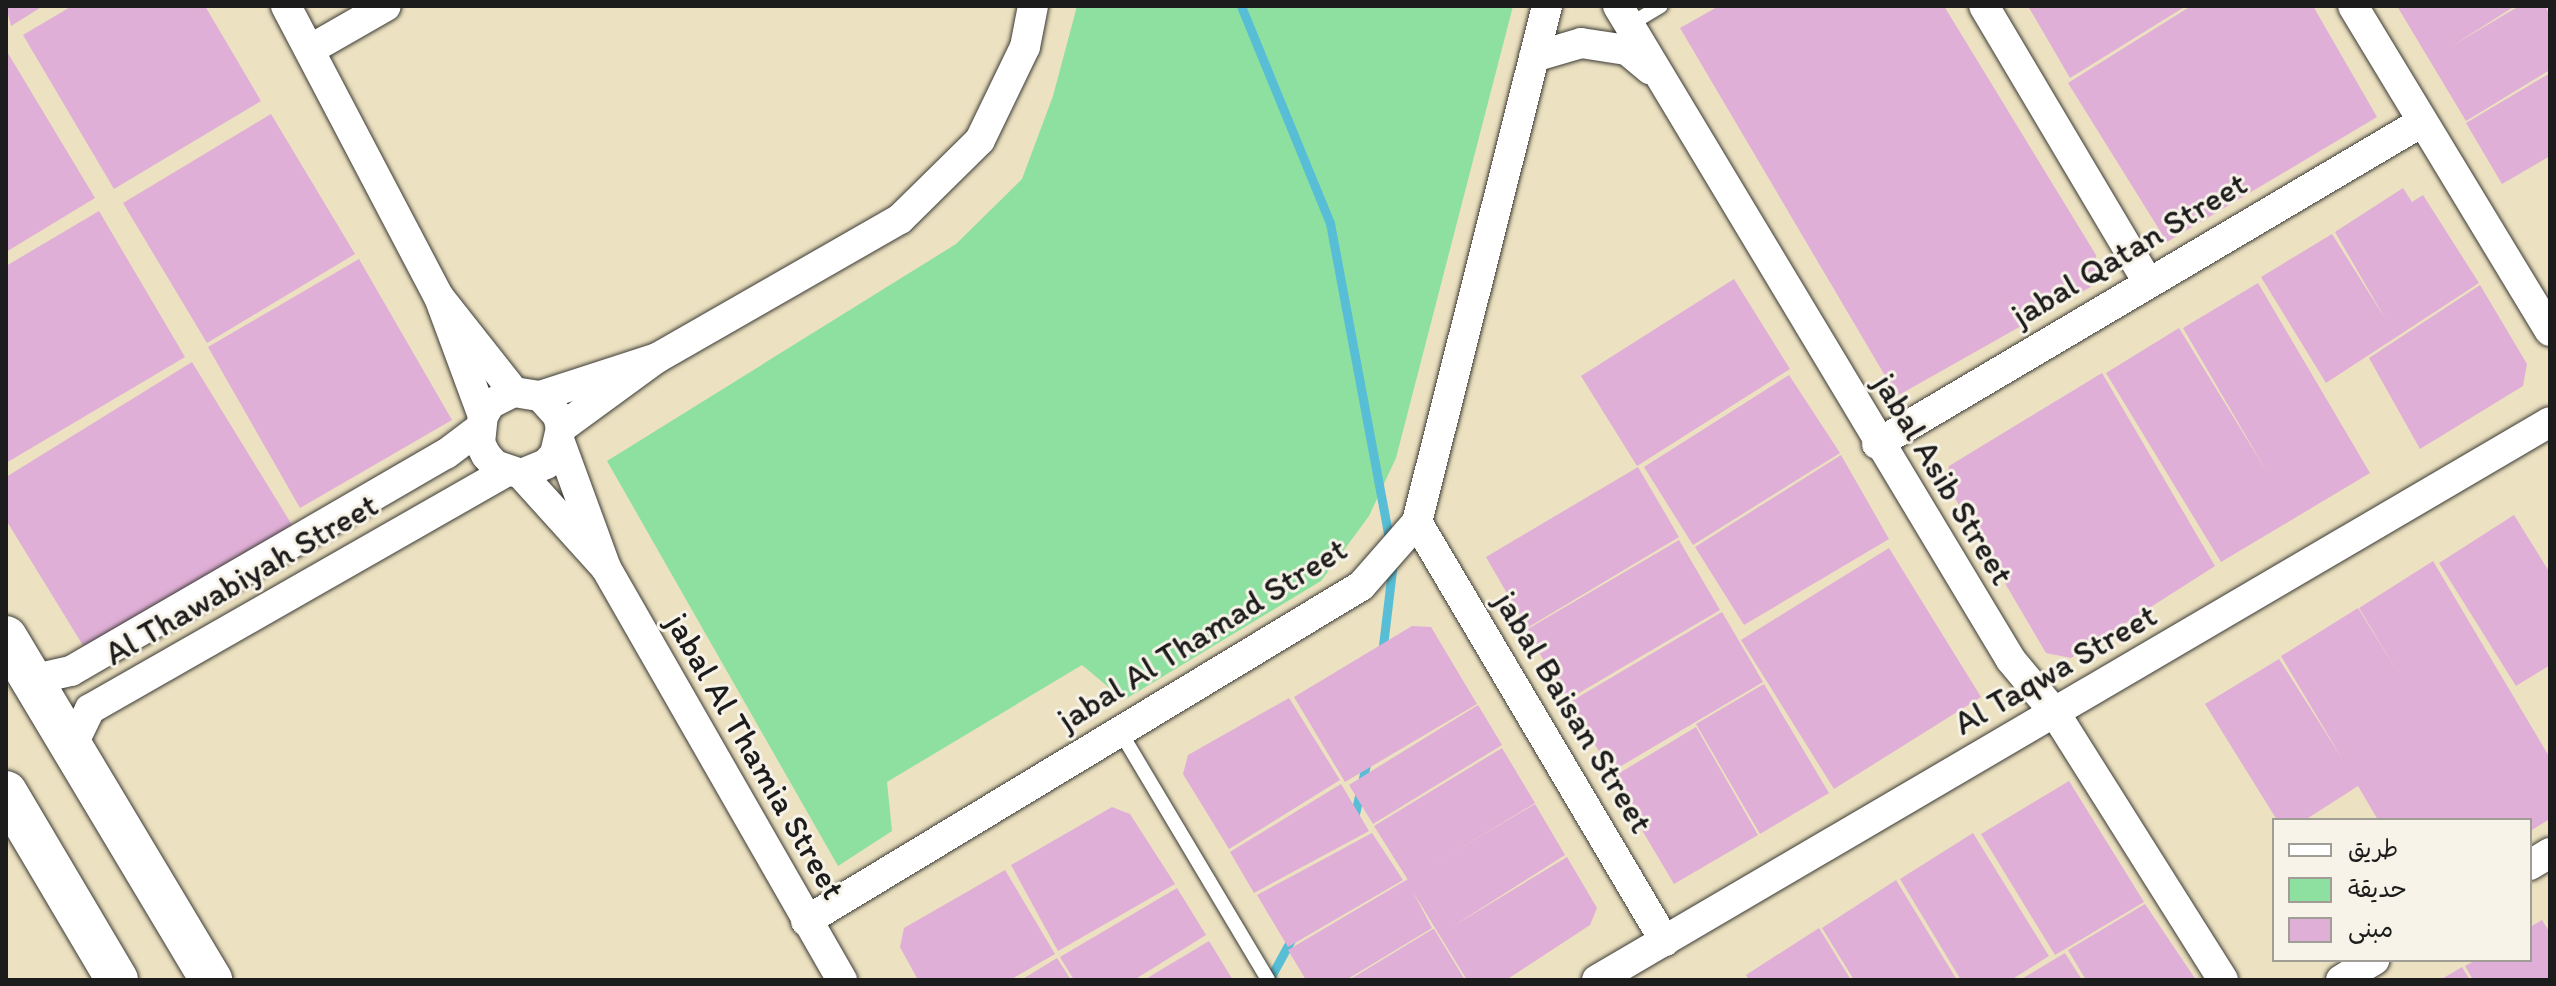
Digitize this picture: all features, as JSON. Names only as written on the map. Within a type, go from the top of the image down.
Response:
[{"type":"street","points":[[286,6],[439,297],[481,422],[486,455],[514,472],[606,568]]},
{"type":"street","points":[[311,49],[386,6]]},
{"type":"street","points":[[514,472],[546,464],[560,435],[657,358],[900,219],[980,140],[1025,47],[1033,6]]},
{"type":"street","name":"jabal Al Thamad Street","points":[[806,921],[1361,586],[1417,522],[1547,6]]},
{"type":"street","points":[[1984,6],[2147,281]]},
{"type":"street","points":[[2353,6],[2550,331]]},
{"type":"street","name":"jabal Asib Street","points":[[1624,15],[1877,444],[2011,660],[2055,713],[2223,980]]},
{"type":"street","points":[[1534,57],[1581,43],[1627,50],[1657,75]]},
{"type":"street","name":"jabal Qatan Street","points":[[1877,444],[2147,281],[2422,122]]},
{"type":"street","points":[[439,297],[527,394],[558,416],[560,435],[606,568]]},
{"type":"street","points":[[481,422],[490,404],[657,358]]},
{"type":"street","name":"Al Thawabiyah Street","points":[[31,680],[71,671],[446,454],[481,422]]},
{"type":"street","name":"Al Taqwa Street","points":[[1597,980],[2550,422]]},
{"type":"street","name":"Al Thawabiyah Street","points":[[72,746],[90,709],[465,493],[514,472]]},
{"type":"street","name":"jabal Baisan Street","points":[[1417,522],[1665,941]]},
{"type":"street","name":"jabal Al Thamia Street","points":[[606,568],[842,980]]},
{"type":"street","points":[[6,637],[211,980]]},
{"type":"street","points":[[6,792],[117,980]]},
{"type":"street","points":[[2532,864],[2550,853]]},
{"type":"street","points":[[2341,980],[2371,962]]},
{"type":"lane","points":[[1624,15],[1661,6]]},
{"type":"lane","points":[[1121,733],[1268,980]]},
{"type":"green space","points":[[1077,6],[1513,6],[1396,458],[1369,516],[1321,581],[1124,700],[1082,665],[887,782],[892,831],[838,866],[607,461],[956,244],[1022,179],[1053,96]]},
{"type":"building","points":[[6,6],[43,6],[11,26]]},
{"type":"building","points":[[72,6],[205,6],[261,101],[114,189],[23,35]]},
{"type":"building","points":[[1719,6],[1944,6],[2096,255],[2094,285],[1897,396],[1680,28]]},
{"type":"building","points":[[2028,6],[2186,6],[2070,78]]},
{"type":"building","points":[[2191,6],[2313,6],[2377,117],[2167,242],[2068,83]]},
{"type":"building","points":[[2397,6],[2515,6],[2452,46],[2519,6],[2545,6],[2550,15],[2550,70],[2466,121]]},
{"type":"building","points":[[6,50],[95,198],[6,252]]},
{"type":"building","points":[[2550,73],[2550,156],[2502,184],[2466,123]]},
{"type":"building","points":[[271,114],[355,254],[207,343],[123,203]]},
{"type":"building","points":[[2403,188],[2412,202],[2423,195],[2479,283],[2326,383],[2261,277],[2332,234],[2386,320],[2335,232]]},
{"type":"building","points":[[99,211],[185,357],[6,463],[6,266]]},
{"type":"building","points":[[359,259],[452,420],[300,508],[208,347]]},
{"type":"building","points":[[1734,279],[1790,369],[1637,466],[1581,376]]},
{"type":"building","points":[[2258,283],[2370,473],[2221,562],[2106,373],[2179,328],[2267,472],[2183,328]]},
{"type":"building","points":[[2480,285],[2527,364],[2523,386],[2420,449],[2369,358]]},
{"type":"building","points":[[192,362],[292,525],[87,652],[6,520],[6,477]]},
{"type":"building","points":[[2102,373],[2215,566],[2071,658],[2046,653],[1946,483],[1949,466]]},
{"type":"building","points":[[1789,375],[1840,453],[1693,545],[1644,467]]},
{"type":"building","points":[[1841,455],[1889,539],[1744,625],[1695,547]]},
{"type":"building","points":[[1638,467],[1679,537],[1527,628],[1486,557]]},
{"type":"building","points":[[2514,515],[2550,573],[2550,665],[2516,686],[2439,563]]},
{"type":"building","points":[[1679,540],[1720,610],[1567,700],[1526,630]]},
{"type":"building","points":[[1889,548],[1981,697],[1834,789],[1741,640]]},
{"type":"building","points":[[2433,561],[2550,758],[2550,819],[2532,830],[2532,818],[2377,818],[2358,786],[2308,818],[2276,818],[2205,704],[2279,659],[2343,760],[2281,656],[2358,608],[2400,676],[2359,608]]},
{"type":"building","points":[[1722,612],[1763,682],[1611,772],[1570,702]]},
{"type":"building","points":[[1412,626],[1431,627],[1477,704],[1345,782],[1294,697]]},
{"type":"building","points":[[1764,684],[1829,793],[1760,834],[1696,724]]},
{"type":"building","points":[[1289,698],[1340,780],[1229,849],[1183,774],[1188,755]]},
{"type":"building","points":[[1478,705],[1502,745],[1373,824],[1349,785]]},
{"type":"building","points":[[1696,727],[1758,835],[1674,884],[1611,778]]},
{"type":"building","points":[[1502,748],[1535,803],[1408,880],[1374,826]]},
{"type":"building","points":[[2069,781],[2144,902],[2055,955],[1981,834]]},
{"type":"building","points":[[1341,784],[1369,831],[1254,893],[1230,852]]},
{"type":"building","points":[[1535,804],[1565,855],[1450,928],[1567,857],[1597,908],[1590,925],[1506,980],[1467,980],[1413,892],[1432,928],[1346,980],[1306,980],[1288,950]]},
{"type":"building","points":[[1112,807],[1130,814],[1175,884],[1058,951],[1011,865]]},
{"type":"building","points":[[1372,833],[1403,880],[1288,947],[1257,895]]},
{"type":"building","points":[[1973,833],[2049,956],[2011,980],[1961,980],[1900,879]]},
{"type":"building","points":[[1005,870],[1055,954],[1010,980],[918,980],[900,947],[904,928]]},
{"type":"building","points":[[1896,880],[1957,980],[1854,980],[1822,928]]},
{"type":"building","points":[[1177,888],[1206,935],[1134,980],[1074,980],[1060,957]]},
{"type":"building","points":[[2145,904],[2196,980],[2086,980],[2068,950]]},
{"type":"building","points":[[2542,920],[2550,933],[2550,980],[2473,980],[2465,966],[2472,962],[2532,962],[2532,926]]},
{"type":"building","points":[[1819,928],[1851,980],[1749,980],[1746,975]]},
{"type":"building","points":[[1433,929],[1465,980],[1349,980]]},
{"type":"building","points":[[1209,941],[1233,980],[1144,980]]},
{"type":"building","points":[[2065,953],[2082,980],[2020,980]]},
{"type":"building","points":[[1057,958],[1071,980],[1021,980]]},
{"type":"building","points":[[2462,967],[2470,980],[2440,980]]},
{"type":"waterway","points":[[1241,6],[1330,223],[1390,543]]},
{"type":"waterway","points":[[1382,654],[1393,562]]},
{"type":"waterway","points":[[1353,823],[1367,760]]},
{"type":"waterway","points":[[1269,980],[1292,938]]}]
